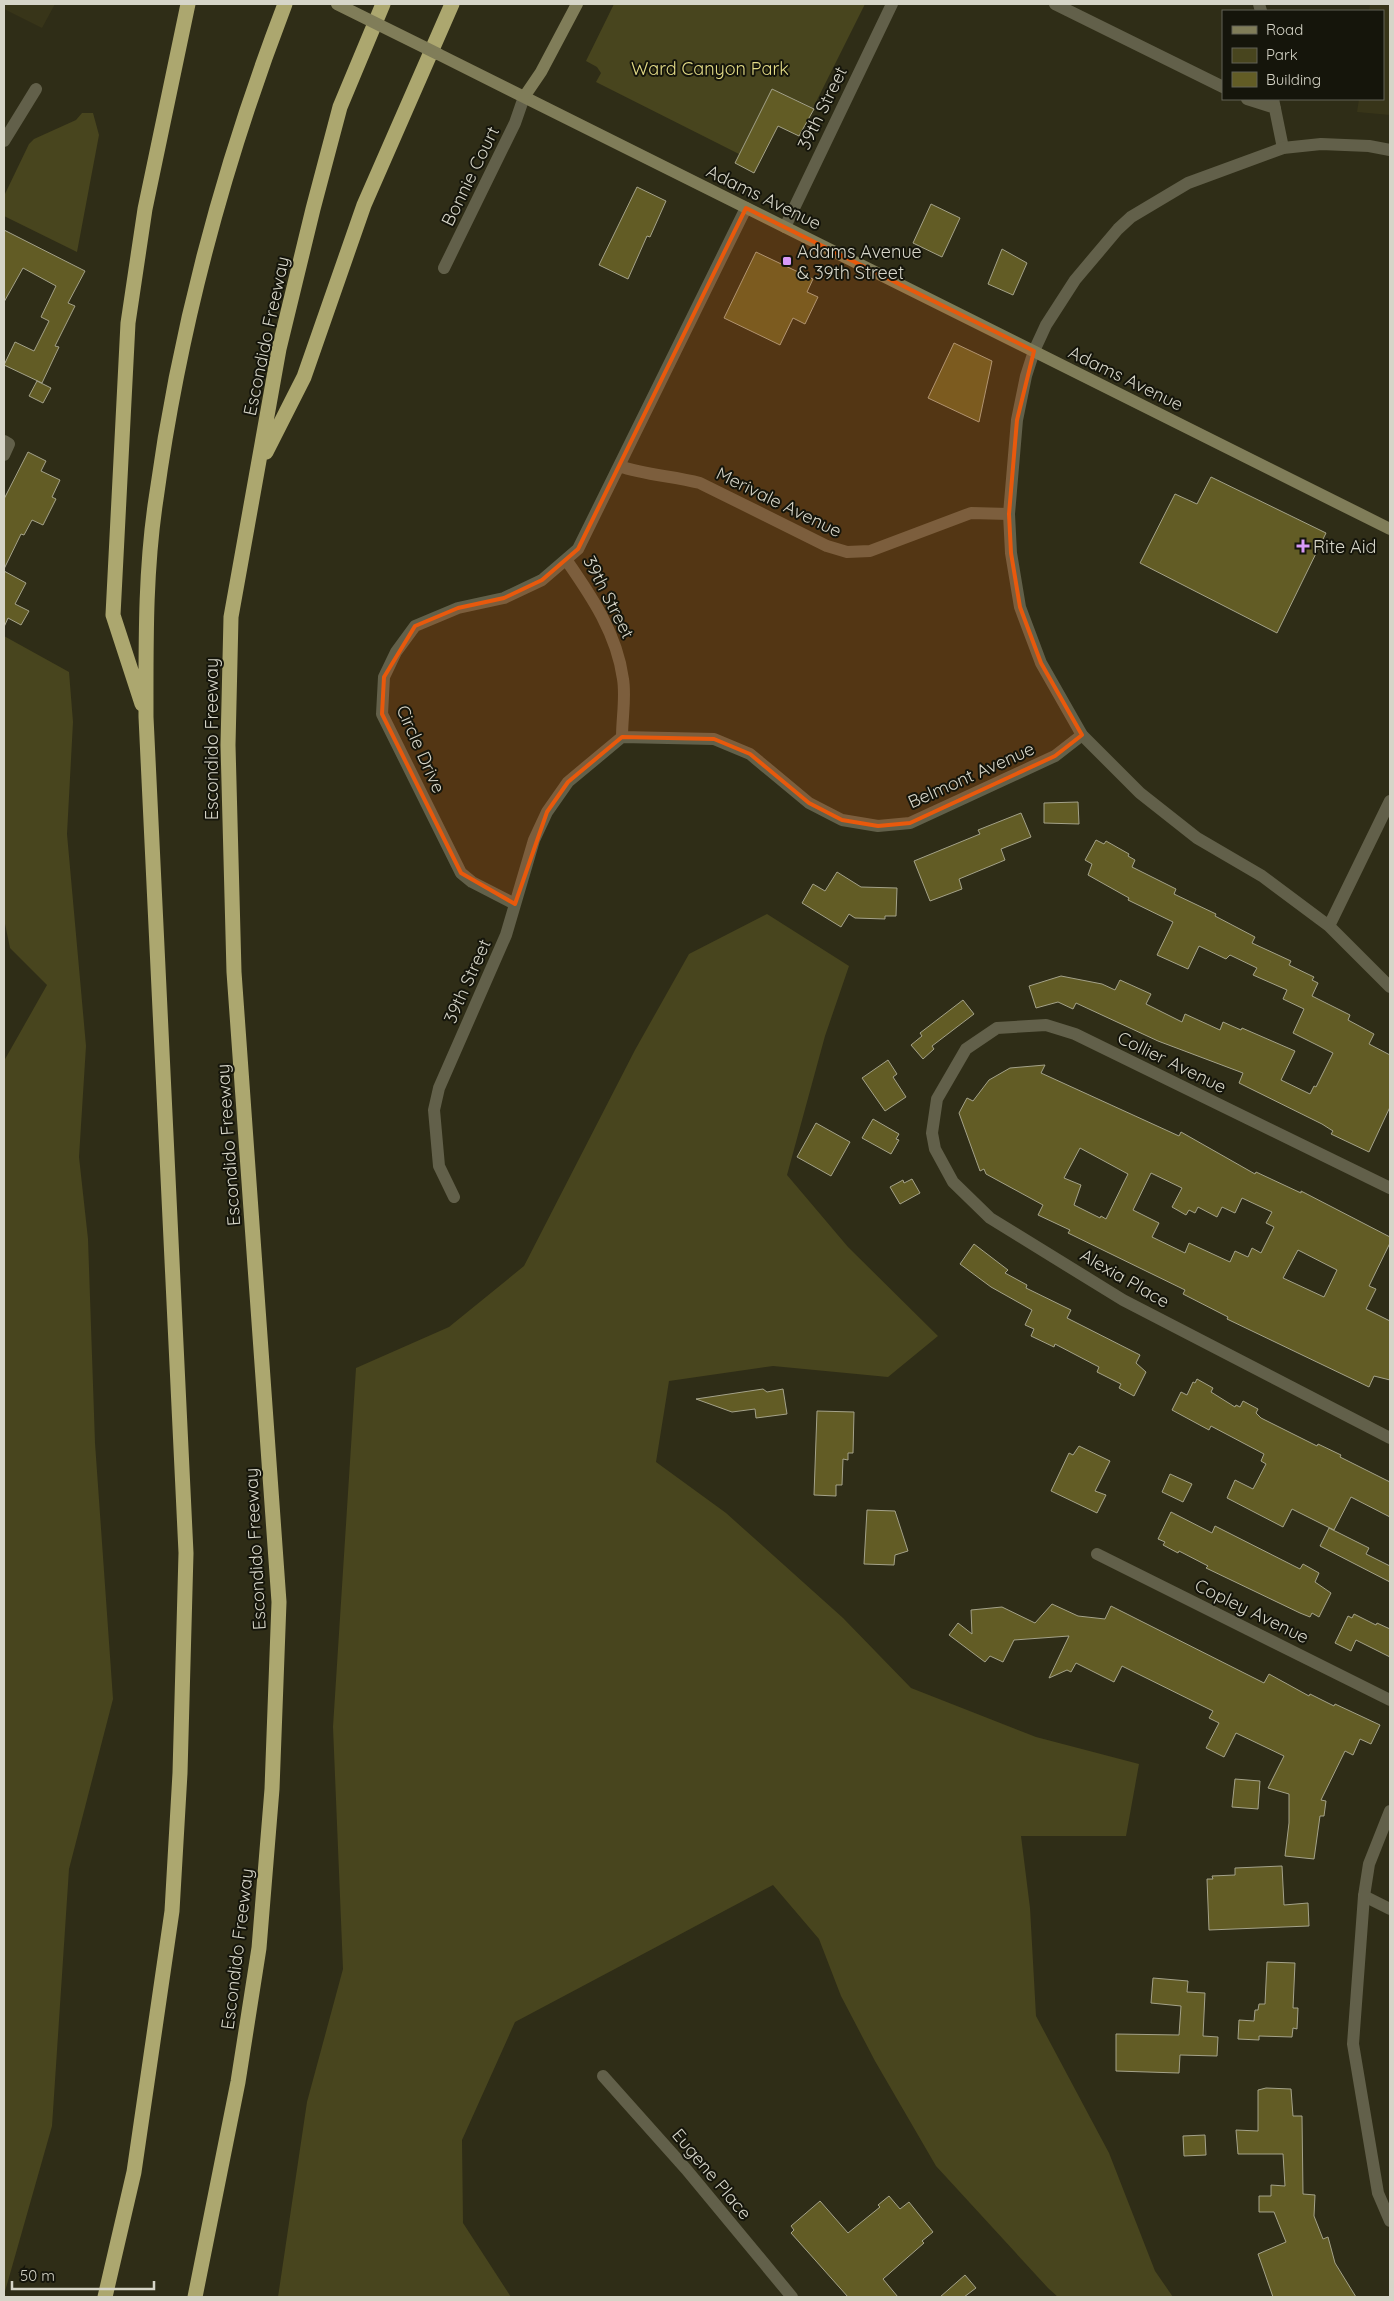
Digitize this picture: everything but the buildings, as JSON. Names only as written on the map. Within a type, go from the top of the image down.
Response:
[{"type":"highway","points":[[146,717],[113,615],[128,323],[145,209],[188,4]]},
{"type":"highway","points":[[105,2297],[134,2172],[172,1911],[180,1773],[183,1668],[186,1552],[146,717],[146,622],[155,501],[176,375],[212,228],[238,138],[285,4]]},
{"type":"highway","name":"Escondido Freeway","points":[[195,2297],[238,2082],[259,1948],[272,1790],[279,1602],[234,972],[228,745],[231,617],[279,349],[340,107],[383,4]]},
{"type":"highway","points":[[259,465],[304,377],[364,205],[452,4]]},
{"type":"main road","name":"Adams Avenue","points":[[337,4],[1390,529]]},
{"type":"main road","points":[[524,97],[541,72],[577,4]]},
{"type":"street","name":"39th Street","points":[[784,227],[892,4]]},
{"type":"street","points":[[1055,4],[1222,87]]},
{"type":"street","points":[[4,141],[36,89]]},
{"type":"street","name":"Bonnie Court","points":[[444,268],[514,124],[524,97]]},
{"type":"street","points":[[1252,100],[1274,104],[1283,148]]},
{"type":"street","points":[[1390,150],[1370,146],[1321,144],[1283,148],[1188,183],[1131,217],[1118,229],[1075,280],[1046,325],[1034,351],[1026,376],[1017,420],[1009,514],[1012,553],[1020,607],[1041,663],[1082,735],[1140,793],[1197,838],[1262,876],[1329,926],[1390,987]]},
{"type":"street","name":"39th Street","points":[[454,1197],[439,1166],[434,1110],[438,1088],[506,935],[534,840],[547,812],[568,782],[622,737],[624,680],[619,654],[596,603],[567,561],[578,548],[746,208]]},
{"type":"street","name":"Merivale Avenue","points":[[619,466],[637,472],[700,483],[827,546],[846,552],[870,551],[971,513],[1009,514]]},
{"type":"street","name":"Circle Drive","points":[[515,904],[472,882],[461,873],[382,714],[384,677],[396,652],[415,626],[458,608],[504,598],[542,580],[567,561]]},
{"type":"street","name":"Belmont Avenue","points":[[622,737],[714,739],[750,754],[809,804],[842,820],[878,826],[910,822],[918,819],[1055,756],[1082,735]]},
{"type":"street","points":[[1329,926],[1390,800]]},
{"type":"street","name":"Collier Avenue","points":[[947,1078],[966,1049],[997,1028],[1046,1025],[1075,1034],[1390,1188]]},
{"type":"street","name":"Alexia Place","points":[[947,1078],[937,1099],[932,1133],[935,1149],[953,1182],[990,1218],[1122,1300],[1390,1438]]},
{"type":"street","name":"Copley Avenue","points":[[1097,1554],[1390,1700]]},
{"type":"street","points":[[1390,1811],[1369,1864],[1364,1896],[1353,2044],[1378,2193],[1390,2221]]},
{"type":"street","points":[[1364,1896],[1390,1910]]},
{"type":"street","name":"Eugene Place","points":[[603,2076],[686,2168],[792,2297]]},
{"type":"highlighted area","points":[[746,208],[1034,351],[1017,420],[1009,514],[1011,553],[1020,607],[1041,663],[1082,735],[1055,756],[910,823],[878,826],[842,820],[809,803],[750,754],[714,739],[622,737],[568,782],[547,812],[515,904],[461,873],[382,714],[384,677],[415,626],[458,608],[504,598],[542,580],[578,549]]},
{"type":"shaded area","points":[[4,4],[55,4],[42,28],[4,9]]},
{"type":"shaded area","points":[[1370,4],[1390,4],[1390,115],[1357,112],[1359,100],[1384,100],[1384,10],[1369,10]]},
{"type":"green space","name":"Ward Canyon Park","points":[[614,4],[865,4],[813,108],[772,89],[739,154],[596,82],[601,73],[597,67],[586,61]]},
{"type":"green space","points":[[82,113],[93,113],[99,135],[77,252],[4,216],[4,196],[29,144],[34,139],[76,120]]},
{"type":"green space","points":[[4,636],[69,672],[73,722],[67,834],[86,1046],[79,1157],[88,1239],[95,1443],[113,1699],[69,1869],[52,2126],[4,2295],[4,1061],[47,985],[10,948],[4,919]]},
{"type":"green space","points":[[767,914],[849,966],[825,1036],[787,1175],[848,1247],[938,1336],[888,1377],[773,1366],[669,1381],[656,1462],[726,1513],[843,1618],[911,1688],[1036,1737],[1139,1764],[1126,1836],[1021,1836],[1030,1908],[1036,2016],[1109,2153],[1155,2271],[1173,2297],[1058,2297],[1048,2288],[936,2166],[875,2061],[841,1996],[819,1939],[773,1885],[515,2022],[462,2140],[463,2223],[511,2297],[278,2297],[307,2102],[343,1969],[333,1727],[356,1368],[449,1327],[524,1266],[635,1050],[689,954]]},
{"type":"place","name":"Adams Avenue & 39th Street","points":[[787,261]]},
{"type":"place","name":"Rite Aid","points":[[1303,546]]}]
